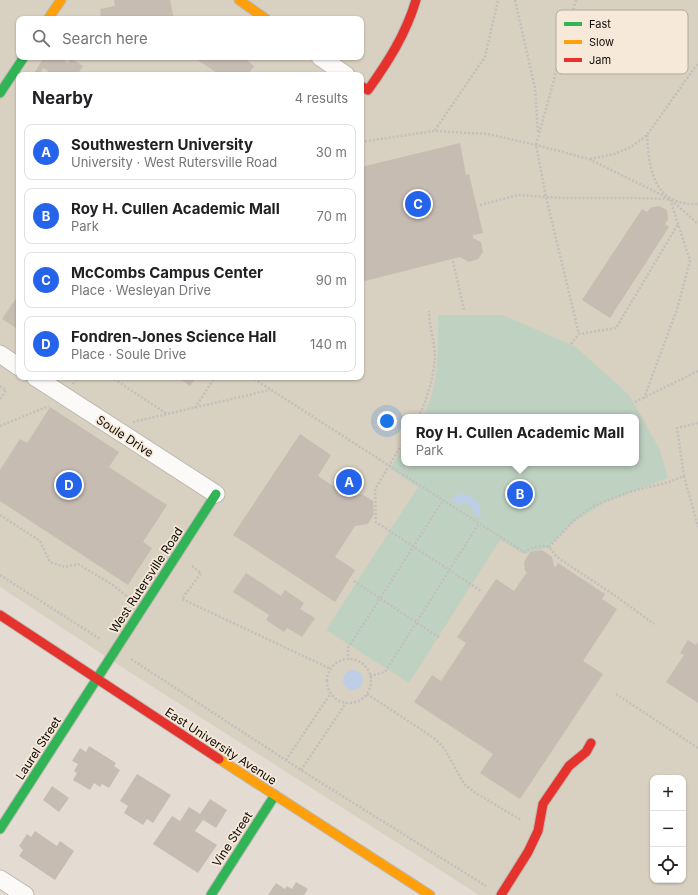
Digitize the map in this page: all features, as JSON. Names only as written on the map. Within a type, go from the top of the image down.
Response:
[{"type":"street","points":[[50,16],[61,0]]},
{"type":"street","points":[[239,0],[262,16]]},
{"type":"street","points":[[364,88],[387,64],[412,15],[416,0]]},
{"type":"street","points":[[0,93],[22,60]]},
{"type":"street","points":[[324,60],[342,72]]},
{"type":"street","points":[[0,354],[16,365]]},
{"type":"street","name":"Soule Drive","points":[[40,380],[216,494]]},
{"type":"street","name":"West Rutersville Road","points":[[96,680],[216,494]]},
{"type":"street","name":"East University Avenue","points":[[0,615],[96,680],[430,895]]},
{"type":"street","name":"Laurel Street","points":[[0,829],[96,680]]},
{"type":"street","points":[[501,895],[528,852],[538,831],[543,804],[569,766],[586,752],[591,743]]},
{"type":"street","name":"Vine Street","points":[[210,895],[275,795]]},
{"type":"street","points":[[0,879],[25,895]]},
{"type":"path","points":[[434,131],[485,57],[498,0]]},
{"type":"path","points":[[515,0],[535,88],[538,137]]},
{"type":"path","points":[[573,10],[576,0]]},
{"type":"path","points":[[589,159],[614,154],[631,146],[647,135],[698,63]]},
{"type":"path","points":[[556,72],[536,145],[546,197],[579,334]]},
{"type":"path","points":[[364,142],[434,131],[488,134],[589,159],[670,200],[690,261],[677,310],[644,398]]},
{"type":"path","points":[[647,135],[648,155],[651,171],[658,186],[670,200],[698,224]]},
{"type":"path","points":[[480,205],[518,195],[561,198],[634,198],[670,200],[698,204]]},
{"type":"path","points":[[571,344],[579,334],[616,328],[678,224]]},
{"type":"path","points":[[454,261],[464,310]]},
{"type":"path","points":[[420,414],[424,408],[429,390],[435,357],[429,311]]},
{"type":"path","points":[[635,402],[698,371]]},
{"type":"path","points":[[116,380],[167,414]]},
{"type":"path","points":[[195,408],[213,380]]},
{"type":"path","points":[[256,380],[524,552],[528,549],[536,547],[549,546],[573,521],[593,506],[629,492],[669,482],[684,476]]},
{"type":"path","points":[[0,386],[6,390],[0,399]]},
{"type":"path","points":[[112,427],[271,390]]},
{"type":"path","points":[[0,426],[58,402],[65,396]]},
{"type":"path","points":[[698,423],[677,428],[684,476],[698,527]]},
{"type":"path","points":[[401,446],[375,489],[376,522],[481,591]]},
{"type":"path","points":[[348,660],[348,648],[442,502]]},
{"type":"path","points":[[370,676],[385,672],[478,525]]},
{"type":"path","points":[[549,546],[557,557],[620,599],[654,624]]},
{"type":"path","points":[[0,574],[301,770],[486,886]]},
{"type":"path","points":[[354,581],[440,638]]},
{"type":"path","points":[[348,660],[356,661],[366,667],[371,683],[367,694],[359,701],[353,703],[340,701],[331,693],[327,685],[331,669],[338,663],[348,660]]},
{"type":"path","points":[[286,760],[331,693]]},
{"type":"path","points":[[367,694],[434,738],[444,748],[464,784],[474,792],[538,831]]},
{"type":"path","points":[[616,694],[698,748]]},
{"type":"path","points":[[301,770],[346,703]]},
{"type":"shaded area","points":[[0,0],[698,0],[698,895],[479,895],[128,671],[0,587]]},
{"type":"green space","points":[[438,315],[503,315],[576,347],[629,395],[659,448],[668,478],[607,501],[568,526],[549,547],[524,554],[500,540],[409,683],[326,630],[418,487],[390,469],[401,451],[401,466],[639,466],[639,414],[424,414],[428,406],[435,381],[438,354]]},
{"type":"water","points":[[462,494],[471,496],[477,502],[481,513],[480,518],[474,514],[472,508],[468,504],[457,504],[451,500]]},
{"type":"water","points":[[353,670],[360,673],[363,680],[360,687],[353,690],[346,687],[343,680],[346,673]]},
{"type":"building","points":[[114,0],[170,0],[173,16],[101,16],[100,9],[115,6]]},
{"type":"building","points":[[42,60],[66,60],[68,63],[70,60],[74,60],[83,66],[79,72],[47,72],[48,71],[43,68],[41,72],[35,72]]},
{"type":"building","points":[[198,60],[249,60],[248,61],[254,66],[250,72],[216,72]]},
{"type":"building","points":[[460,143],[466,175],[469,174],[483,233],[473,235],[473,238],[481,242],[483,252],[478,259],[469,262],[460,257],[364,281],[364,166]]},
{"type":"building","points":[[659,206],[667,210],[668,220],[665,224],[669,227],[610,318],[582,300],[642,209],[647,212],[650,208]]},
{"type":"building","points":[[16,298],[16,328],[2,319]]},
{"type":"building","points":[[181,380],[194,380],[190,386]]},
{"type":"building","points":[[50,407],[119,452],[109,467],[167,505],[143,542],[152,548],[128,585],[0,501],[0,470],[20,439],[27,443]]},
{"type":"building","points":[[300,434],[331,455],[318,476],[350,497],[362,494],[373,501],[374,514],[368,524],[355,526],[335,557],[355,570],[335,602],[233,535]]},
{"type":"building","points":[[542,550],[552,557],[554,566],[556,567],[558,563],[605,594],[602,599],[617,609],[583,661],[603,674],[520,799],[480,773],[493,754],[414,702],[432,675],[441,681],[466,643],[457,637],[496,579],[514,591],[527,572],[525,571],[524,562],[530,552]]},
{"type":"building","points":[[246,573],[281,596],[285,590],[304,603],[300,609],[315,618],[302,637],[287,628],[284,632],[266,620],[269,615],[233,592]]},
{"type":"building","points":[[688,640],[696,645],[698,641],[698,703],[666,682],[684,655],[680,653]]},
{"type":"building","points":[[89,746],[116,763],[114,766],[120,770],[109,788],[102,784],[100,787],[94,783],[90,790],[73,780],[77,773],[74,771],[78,764],[72,761],[80,748],[86,752]]},
{"type":"building","points":[[137,774],[171,795],[153,823],[147,819],[143,825],[124,813],[128,806],[120,801]]},
{"type":"building","points":[[52,786],[69,798],[59,812],[43,800]]},
{"type":"building","points":[[210,799],[227,810],[216,828],[203,820],[195,831],[217,845],[198,873],[153,844],[172,816],[180,821],[189,807],[200,814]]},
{"type":"building","points":[[35,831],[57,846],[60,841],[74,851],[55,880],[19,856],[23,850],[19,846],[27,834],[31,837]]},
{"type":"building","points":[[296,882],[308,889],[304,895],[268,895],[276,883],[285,889],[287,886],[292,889]]},
{"type":"traffic: fast","points":[[0,93],[22,60]]},
{"type":"traffic: fast","points":[[0,829],[216,494]]},
{"type":"traffic: fast","points":[[211,895],[275,795]]},
{"type":"traffic: slow","points":[[50,16],[61,0]]},
{"type":"traffic: slow","points":[[239,0],[262,16]]},
{"type":"traffic: slow","points":[[219,759],[430,895]]},
{"type":"traffic: jam","points":[[364,88],[368,90],[383,69],[402,36],[416,0]]},
{"type":"traffic: jam","points":[[0,615],[219,759]]},
{"type":"traffic: jam","points":[[501,895],[528,852],[538,831],[543,804],[569,766],[586,752],[591,743]]},
{"type":"place","name":"McCombs Campus Center","points":[[418,204]]},
{"type":"place","name":"Southwestern University","points":[[349,482]]},
{"type":"place","name":"Fondren-Jones Science Hall","points":[[69,485]]},
{"type":"place","name":"Roy H. Cullen Academic Mall","points":[[520,494]]}]
